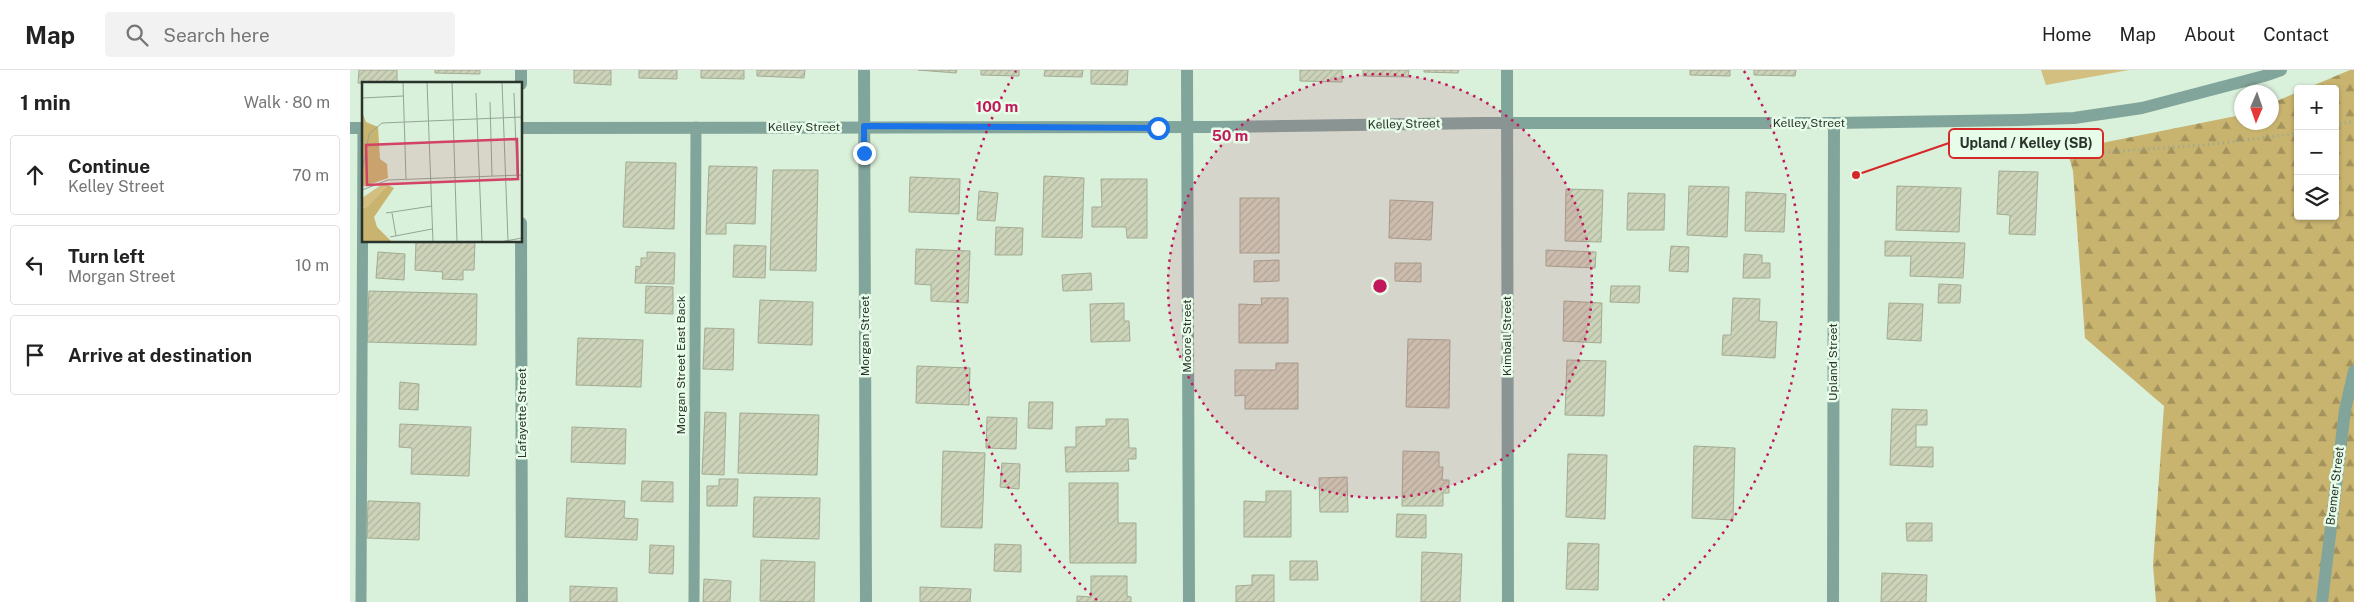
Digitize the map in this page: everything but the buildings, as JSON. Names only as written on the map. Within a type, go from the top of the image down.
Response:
[{"type":"street","name":"Morgan Street","points":[[864,70],[866,602]]},
{"type":"street","name":"Moore Street","points":[[1187,70],[1188,602]]},
{"type":"street","name":"Kimball Street","points":[[1507,70],[1508,602]]},
{"type":"street","name":"Kelley Street","points":[[522,128],[1187,127],[1506,123],[1834,123],[2074,118],[2142,108],[2281,70]]},
{"type":"street","name":"Upland Street","points":[[1833,602],[1834,123]]},
{"type":"street","name":"Lafayette Street","points":[[521,242],[522,602]]},
{"type":"street","name":"Bremer Street","points":[[2322,602],[2344,420],[2354,371]]},
{"type":"lane","name":"Morgan Street East Back","points":[[694,602],[696,128]]},
{"type":"lane","points":[[361,602],[363,242]]},
{"type":"path","points":[[2339,124],[2354,122]]},
{"type":"path","points":[[2080,138],[2094,153],[2216,144],[2294,134]]},
{"type":"shaded area","points":[[2041,70],[2129,70],[2046,85]]},
{"type":"green space","points":[[2354,70],[2354,602],[2156,602],[2153,565],[2164,406],[2085,338],[2073,171],[2067,150],[2234,116],[2234,130],[2279,130],[2279,100],[2294,94],[2294,220],[2339,220],[2339,85],[2314,85]]},
{"type":"place","name":"Upland / Kelley (SB)","points":[[1856,175]]},
{"type":"route","points":[[864,153],[864,126],[890,128],[1158,128]]}]
